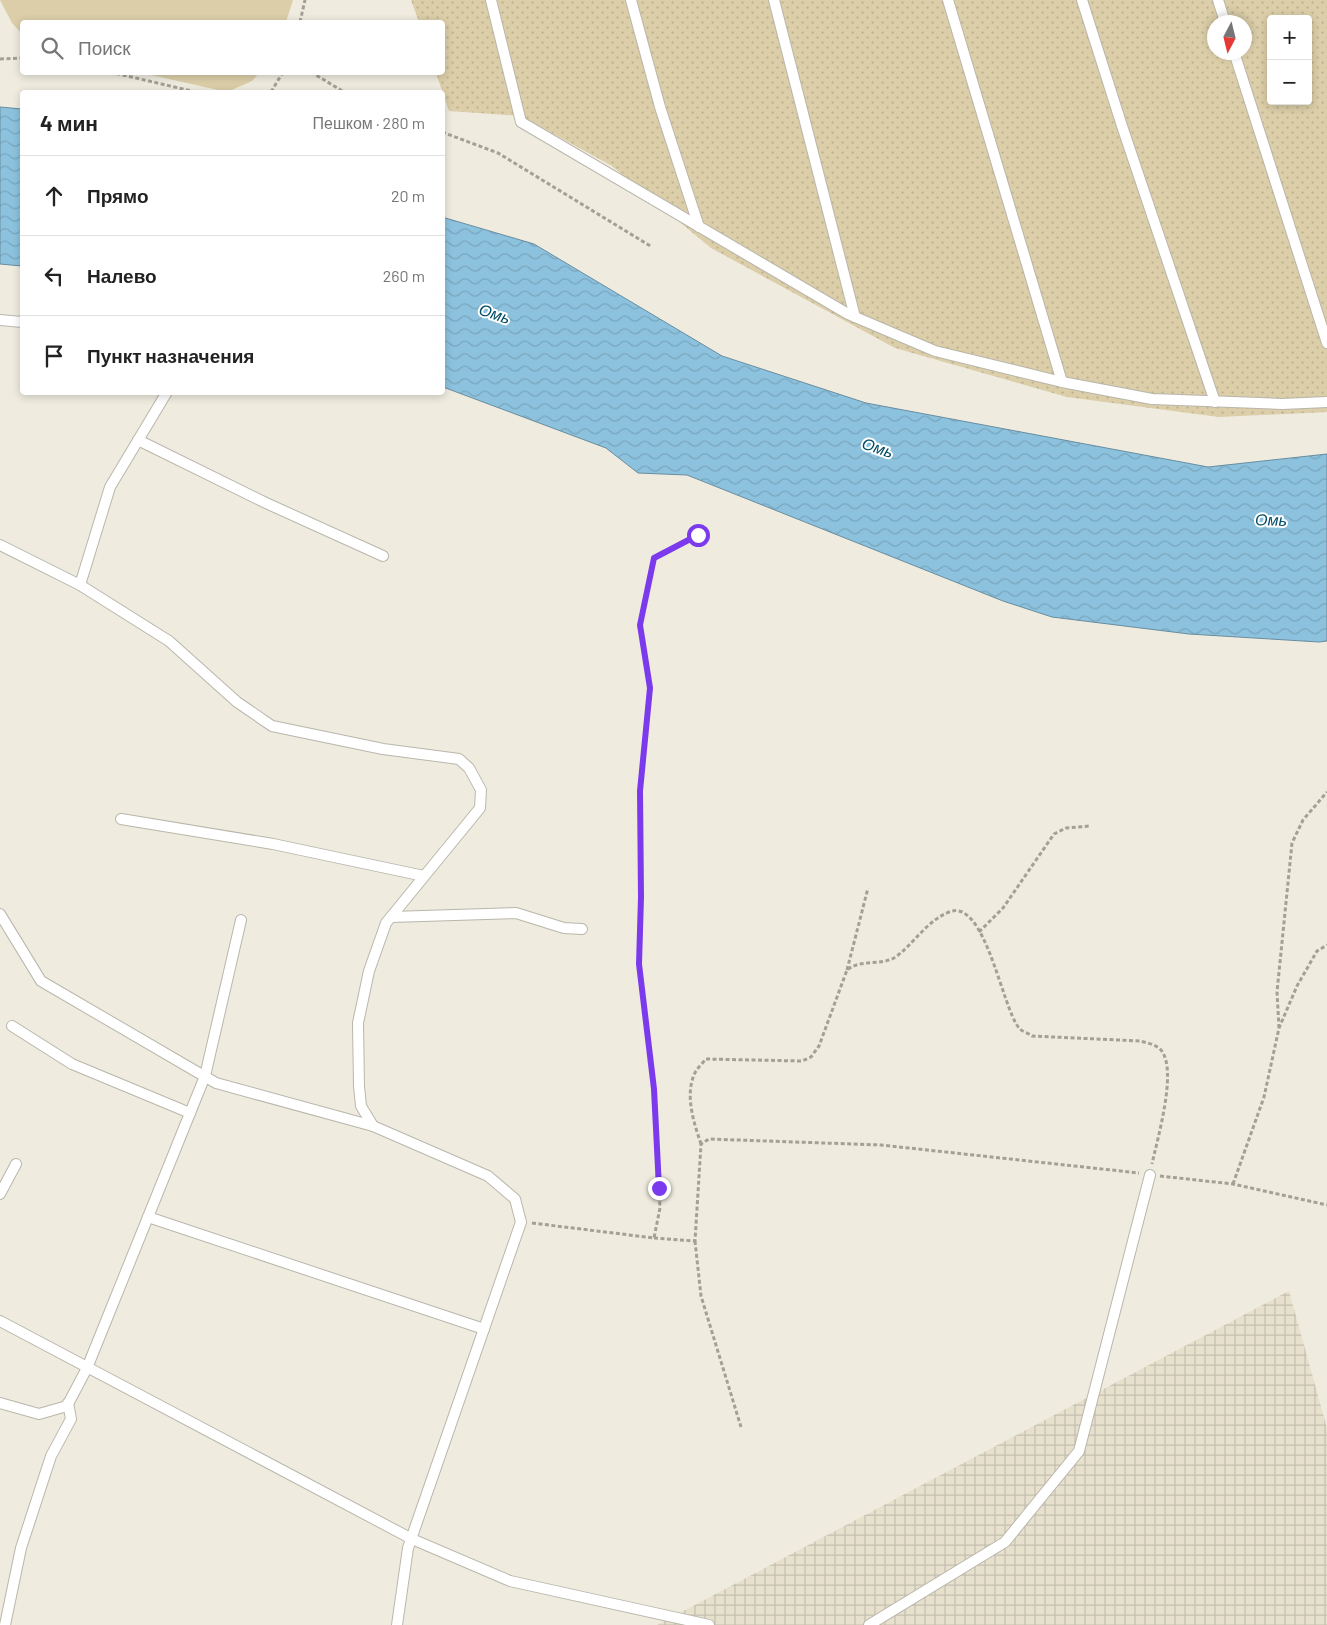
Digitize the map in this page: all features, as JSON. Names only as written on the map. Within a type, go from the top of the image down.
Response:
[{"type":"lane","points":[[491,0],[520,122],[855,317],[935,351],[1062,382],[1152,399],[1282,404],[1327,402]]},
{"type":"lane","points":[[631,0],[660,107],[699,227]]},
{"type":"lane","points":[[774,0],[855,317]]},
{"type":"lane","points":[[948,0],[1062,382]]},
{"type":"lane","points":[[1082,0],[1131,154],[1215,402]]},
{"type":"lane","points":[[1218,0],[1223,15]]},
{"type":"lane","points":[[1237,60],[1327,343]]},
{"type":"lane","points":[[0,320],[20,322]]},
{"type":"lane","points":[[80,585],[110,487],[165,395]]},
{"type":"lane","points":[[138,440],[266,503],[382,556]]},
{"type":"lane","points":[[0,545],[80,585],[169,641],[237,702],[272,726],[383,749],[458,759],[469,768],[481,790],[480,808],[386,923],[369,971],[358,1023],[361,1106],[373,1126]]},
{"type":"lane","points":[[120,819],[273,844],[424,876]]},
{"type":"lane","points":[[391,917],[516,913],[564,928],[582,929]]},
{"type":"lane","points":[[0,914],[41,981],[216,1083],[373,1126],[488,1176],[515,1199],[521,1222],[408,1548],[397,1625]]},
{"type":"lane","points":[[0,1403],[39,1414],[67,1406],[87,1368],[205,1076],[241,920]]},
{"type":"lane","points":[[12,1026],[72,1064],[190,1113]]},
{"type":"lane","points":[[0,1194],[16,1164]]},
{"type":"lane","points":[[869,1625],[1005,1542],[1079,1451],[1150,1175]]},
{"type":"lane","points":[[148,1217],[484,1329]]},
{"type":"lane","points":[[0,1321],[412,1539],[510,1581],[709,1625]]},
{"type":"lane","points":[[5,1625],[21,1548],[51,1456],[71,1419],[68,1404]]},
{"type":"path","points":[[300,20],[305,0]]},
{"type":"path","points":[[0,59],[20,58]]},
{"type":"path","points":[[123,75],[187,90]]},
{"type":"path","points":[[272,90],[281,75]]},
{"type":"path","points":[[316,75],[341,90]]},
{"type":"path","points":[[445,133],[498,153],[652,247]]},
{"type":"path","points":[[654,1238],[660,1208],[654,1089],[639,964],[641,897],[640,791],[650,688],[640,625],[654,558],[698,535]]},
{"type":"path","points":[[1279,1028],[1277,992],[1292,843],[1304,820],[1327,792]]},
{"type":"path","points":[[979,932],[1003,908],[1054,834],[1066,828],[1090,826]]},
{"type":"path","points":[[741,1427],[702,1296],[695,1241],[701,1144],[695,1127],[690,1091],[694,1073],[706,1059],[802,1061],[811,1057],[819,1046],[846,970],[868,888]]},
{"type":"path","points":[[846,970],[854,964],[889,961],[898,956],[934,920],[950,910],[961,910],[971,916],[986,943],[1007,1005],[1019,1029],[1032,1036],[1140,1041],[1152,1044],[1161,1050],[1165,1058],[1167,1074],[1164,1107],[1150,1175]]},
{"type":"path","points":[[1233,1184],[1264,1097],[1279,1028],[1297,986],[1317,951],[1327,945]]},
{"type":"path","points":[[701,1144],[709,1139],[881,1144],[1233,1184],[1327,1205]]},
{"type":"path","points":[[521,1222],[695,1241]]},
{"type":"shaded area","points":[[0,0],[293,0],[287,20],[20,20],[20,32],[12,23]]},
{"type":"shaded area","points":[[411,0],[1327,0],[1327,412],[1219,417],[1067,397],[895,348],[711,248],[612,166],[521,116],[449,111],[445,99],[445,90],[442,90],[437,75],[445,75],[445,20],[418,20]]},
{"type":"shaded area","points":[[151,75],[257,75],[252,81],[232,90],[218,90]]},
{"type":"shaded area","points":[[1289,1291],[1327,1428],[1327,1625],[657,1625]]},
{"type":"water","points":[[0,107],[20,109],[20,266],[0,264]]},
{"type":"water","name":"Омь","points":[[445,218],[534,244],[722,356],[866,403],[1208,467],[1327,454],[1327,641],[1189,634],[1052,617],[1003,601],[687,475],[638,473],[606,448],[445,388]]},
{"type":"route","points":[[659,1188],[654,1089],[639,964],[641,897],[640,791],[650,688],[640,625],[654,558],[698,535]]}]
